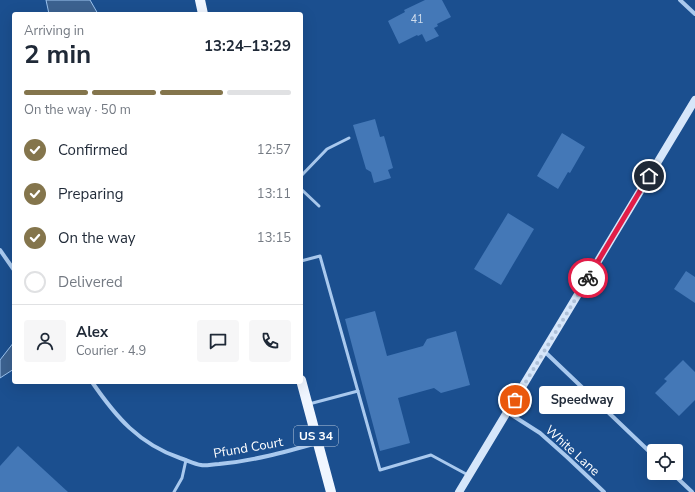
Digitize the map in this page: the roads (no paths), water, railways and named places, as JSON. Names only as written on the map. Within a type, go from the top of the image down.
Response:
[{"type":"main road","points":[[200,0],[203,12]]},
{"type":"main road","points":[[459,492],[695,100]]},
{"type":"main road","name":"US 34","points":[[302,384],[331,492]]},
{"type":"street","points":[[680,0],[695,14]]},
{"type":"street","points":[[0,250],[12,267]]},
{"type":"street","points":[[544,351],[647,449]]},
{"type":"street","name":"Pfund Court","points":[[93,384],[119,418],[134,432],[150,444],[168,453],[200,465],[234,463],[263,458],[318,443]]},
{"type":"street","name":"White Lane","points":[[507,412],[540,434],[604,492]]},
{"type":"street","points":[[679,480],[692,492]]},
{"type":"lane","points":[[303,174],[327,149],[349,138]]},
{"type":"lane","points":[[303,191],[319,206]]},
{"type":"lane","points":[[303,260],[320,256],[380,470],[431,455],[469,476]]},
{"type":"lane","points":[[308,404],[358,391]]},
{"type":"lane","points":[[174,492],[182,478],[186,460]]},
{"type":"water","points":[[46,0],[90,0],[97,12],[49,12]]},
{"type":"water","points":[[12,345],[12,370],[0,378],[0,360]]},
{"type":"place","name":"Speedway","points":[[515,400]]}]
